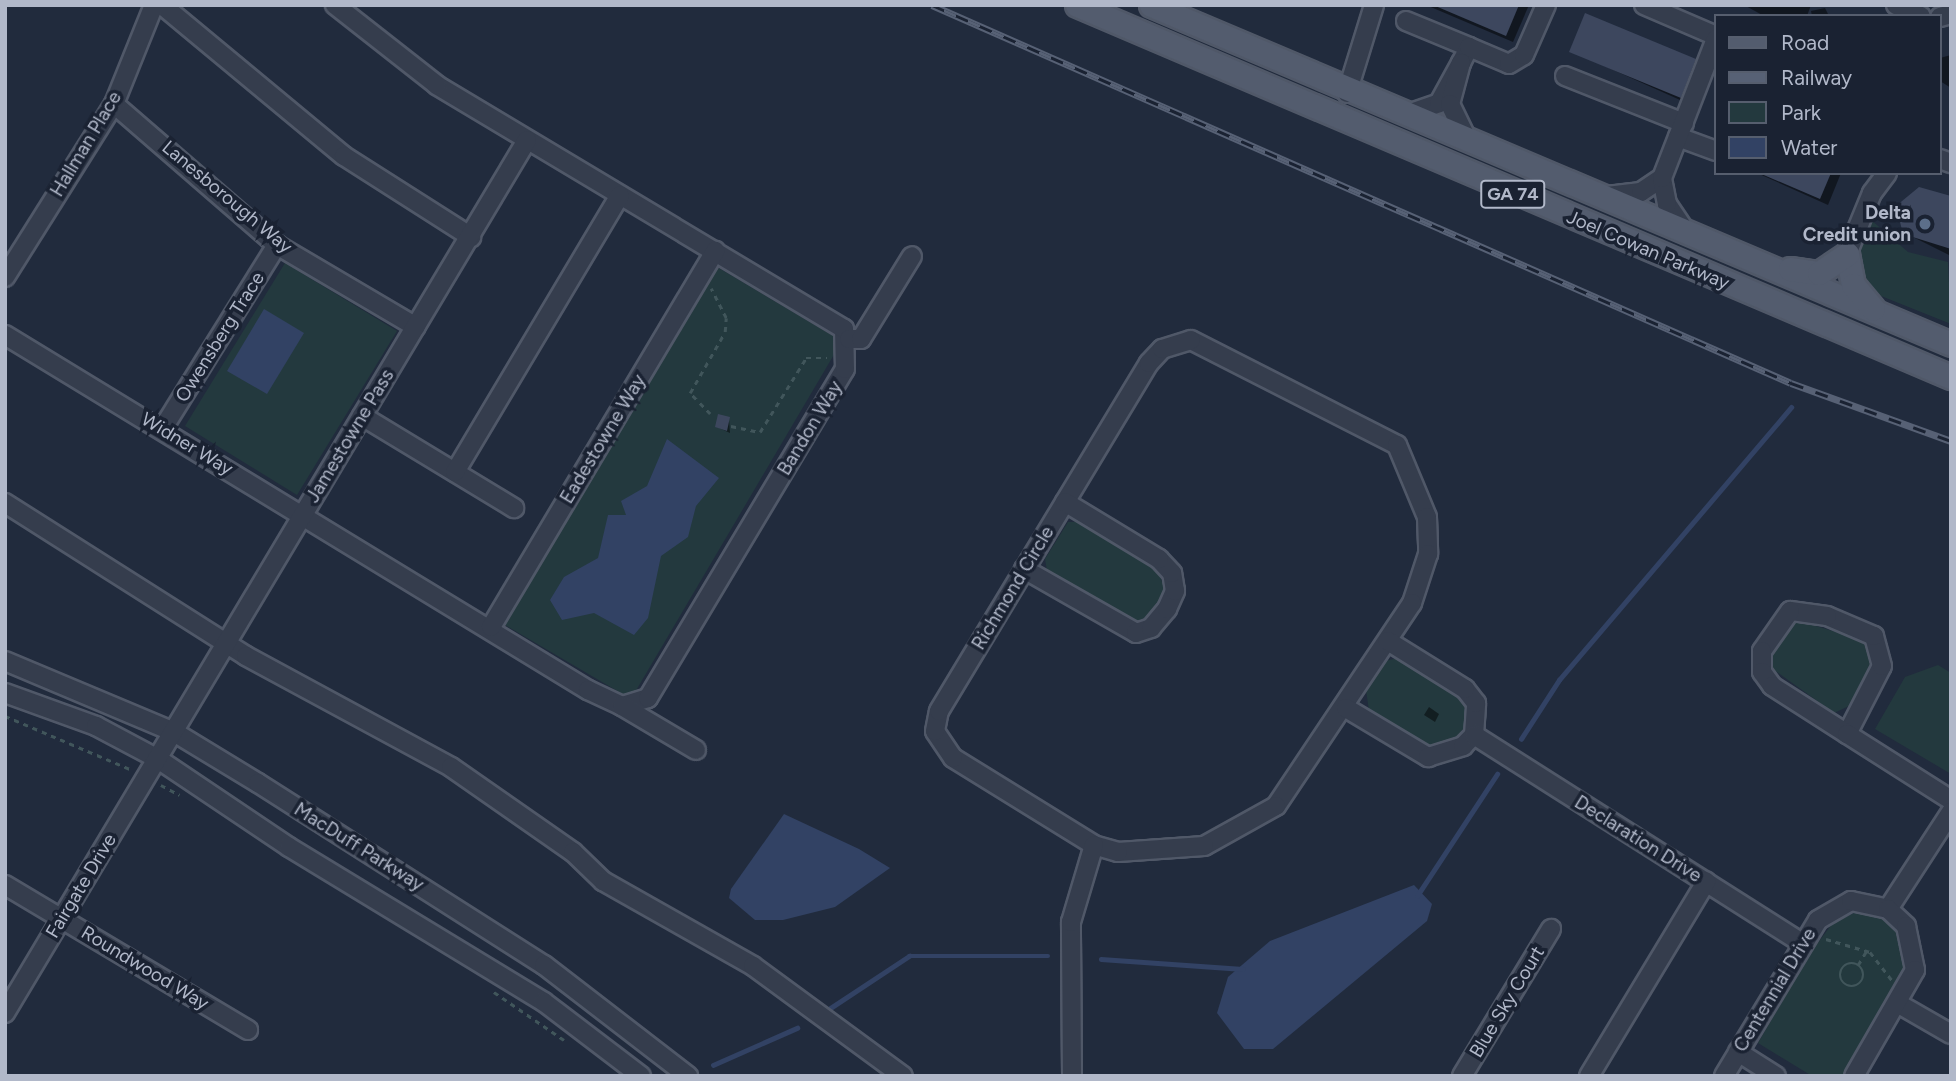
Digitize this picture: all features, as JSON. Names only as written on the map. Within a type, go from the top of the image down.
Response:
[{"type":"main road","name":"Joel Cowan Parkway","points":[[1076,5],[1951,377]]},
{"type":"main road","name":"Joel Cowan Parkway","points":[[1151,5],[1347,93],[1951,344]]},
{"type":"main road","points":[[1176,5],[1211,32]]},
{"type":"main road","points":[[1763,266],[1819,273],[1847,254],[1853,285],[1879,315]]},
{"type":"street","name":"Hallman Place","points":[[5,277],[114,104],[154,5]]},
{"type":"street","points":[[162,5],[344,156],[471,236]]},
{"type":"street","points":[[335,5],[437,85],[838,324],[849,339],[860,339],[912,256]]},
{"type":"street","points":[[1347,93],[1374,5]]},
{"type":"street","points":[[1406,21],[1465,55],[1509,64],[1524,55],[1546,5]]},
{"type":"street","points":[[1644,5],[1714,36]]},
{"type":"street","points":[[1896,5],[1916,14]]},
{"type":"street","points":[[1688,235],[1667,204],[1662,178],[1714,42]]},
{"type":"street","points":[[1403,116],[1438,103],[1465,55]]},
{"type":"street","points":[[1465,55],[1450,104],[1469,144]]},
{"type":"street","points":[[1565,76],[1681,130],[1714,150]]},
{"type":"street","name":"Lanesborough Way","points":[[114,104],[277,245],[416,327]]},
{"type":"street","name":"Jamestowne Pass","points":[[174,732],[527,140]]},
{"type":"street","points":[[1847,254],[1872,193],[1886,175]]},
{"type":"street","points":[[1597,196],[1641,192],[1662,178]]},
{"type":"street","points":[[455,472],[620,195]]},
{"type":"street","name":"Owensberg Trace","points":[[163,428],[277,245]]},
{"type":"street","name":"Eadestowne Way","points":[[491,627],[715,251]]},
{"type":"street","name":"Widner Way","points":[[5,335],[70,376],[163,428],[303,516]]},
{"type":"street","name":"Bandon Way","points":[[622,706],[648,698],[848,361],[849,339]]},
{"type":"street","name":"Richmond Circle","points":[[1191,340],[1397,445],[1426,517],[1428,554],[1412,603],[1290,790],[1234,834],[1153,853],[1094,845],[953,758],[934,731],[939,711],[1065,502],[1149,363],[1162,349],[1191,340]]},
{"type":"street","points":[[362,416],[514,508]]},
{"type":"street","points":[[1024,569],[1136,634],[1151,628],[1167,609],[1175,591],[1172,573],[1159,559],[1065,502]]},
{"type":"street","points":[[5,503],[227,642],[451,767],[573,852],[603,881],[753,966],[903,1076]]},
{"type":"street","points":[[303,516],[696,750]]},
{"type":"street","points":[[1847,734],[1882,666],[1874,636],[1827,616],[1790,611],[1762,651],[1762,672],[1772,686],[1847,734],[1951,800]]},
{"type":"street","points":[[1346,708],[1428,757],[1463,746],[1474,735],[1476,703],[1465,689],[1388,641]]},
{"type":"street","name":"MacDuff Parkway","points":[[5,661],[174,732],[544,965],[688,1076]]},
{"type":"street","name":"MacDuff Parkway","points":[[5,693],[96,726],[158,759],[289,847],[544,1002],[641,1076]]},
{"type":"street","name":"Fairgate Drive","points":[[5,1013],[174,732]]},
{"type":"street","name":"Declaration Drive","points":[[1474,735],[1706,882],[1807,936]]},
{"type":"street","points":[[1854,1076],[1915,971],[1914,948],[1906,926],[1888,909],[1951,812]]},
{"type":"street","points":[[1072,1076],[1071,922],[1094,845]]},
{"type":"street","points":[[1589,1076],[1706,882]]},
{"type":"street","name":"Roundwood Way","points":[[5,885],[248,1030]]},
{"type":"street","name":"Centennial Drive","points":[[1724,1076],[1807,936],[1833,907],[1851,901],[1888,909]]},
{"type":"street","name":"Blue Sky Court","points":[[1462,1076],[1551,929]]},
{"type":"street","points":[[1901,995],[1951,1034]]},
{"type":"street","points":[[1738,1052],[1776,1076]]},
{"type":"path","points":[[700,276],[726,318],[725,332],[690,393],[710,414]]},
{"type":"path","points":[[731,425],[760,432],[806,358],[848,361]]},
{"type":"path","points":[[1807,936],[1836,946],[1867,950],[1901,995]]},
{"type":"path","points":[[1858,965],[1863,979],[1846,986],[1841,969],[1858,965],[1867,950]]},
{"type":"green space","points":[[1870,219],[1908,252],[1948,262],[1951,324],[1866,290],[1854,254]]},
{"type":"green space","points":[[285,263],[397,331],[297,495],[185,426]]},
{"type":"green space","points":[[717,267],[842,341],[631,699],[505,625]]},
{"type":"green space","points":[[1068,522],[1082,522],[1157,568],[1166,593],[1156,611],[1138,622],[1127,619],[1047,571],[1045,559]]},
{"type":"green space","points":[[1796,620],[1866,641],[1874,666],[1849,706],[1834,713],[1770,667],[1768,652]]},
{"type":"green space","points":[[1398,658],[1457,692],[1466,708],[1465,727],[1452,743],[1428,747],[1369,711],[1366,690],[1385,661]]},
{"type":"green space","points":[[1938,665],[1951,673],[1951,774],[1875,729],[1905,677]]},
{"type":"green space","points":[[1854,913],[1879,914],[1902,932],[1906,976],[1845,1076],[1812,1076],[1758,1043],[1811,952],[1832,924]]},
{"type":"water","points":[[264,309],[304,333],[267,394],[227,371]]},
{"type":"water","points":[[667,439],[719,478],[696,506],[688,537],[661,556],[648,618],[634,635],[594,613],[562,620],[550,600],[564,577],[598,558],[608,515],[626,515],[621,501],[647,486]]},
{"type":"water","points":[[784,814],[859,849],[890,868],[835,907],[783,920],[755,920],[729,898],[731,889]]},
{"type":"water","points":[[1414,885],[1432,904],[1427,921],[1273,1049],[1244,1049],[1217,1013],[1228,977],[1270,941]]},
{"type":"building","points":[[1433,5],[1519,5],[1506,36]]},
{"type":"building","points":[[1585,13],[1696,59],[1681,98],[1569,52]]},
{"type":"building","points":[[1764,175],[1830,175],[1820,199]]},
{"type":"building","name":"Delta Credit union","points":[[1919,187],[1951,196],[1951,249],[1903,234],[1896,206]]},
{"type":"building","points":[[718,414],[730,417],[727,431],[715,427]]},
{"type":"waterway","points":[[1521,739],[1559,680],[1791,407]]},
{"type":"waterway","points":[[1417,896],[1497,774]]},
{"type":"waterway","points":[[826,1011],[909,956],[1048,956]]},
{"type":"waterway","points":[[1101,959],[1243,969]]},
{"type":"waterway","points":[[713,1065],[797,1028]]},
{"type":"railway","points":[[932,5],[1791,383],[1951,441]]},
{"type":"place","name":"Delta Credit union","points":[[1925,224]]}]
